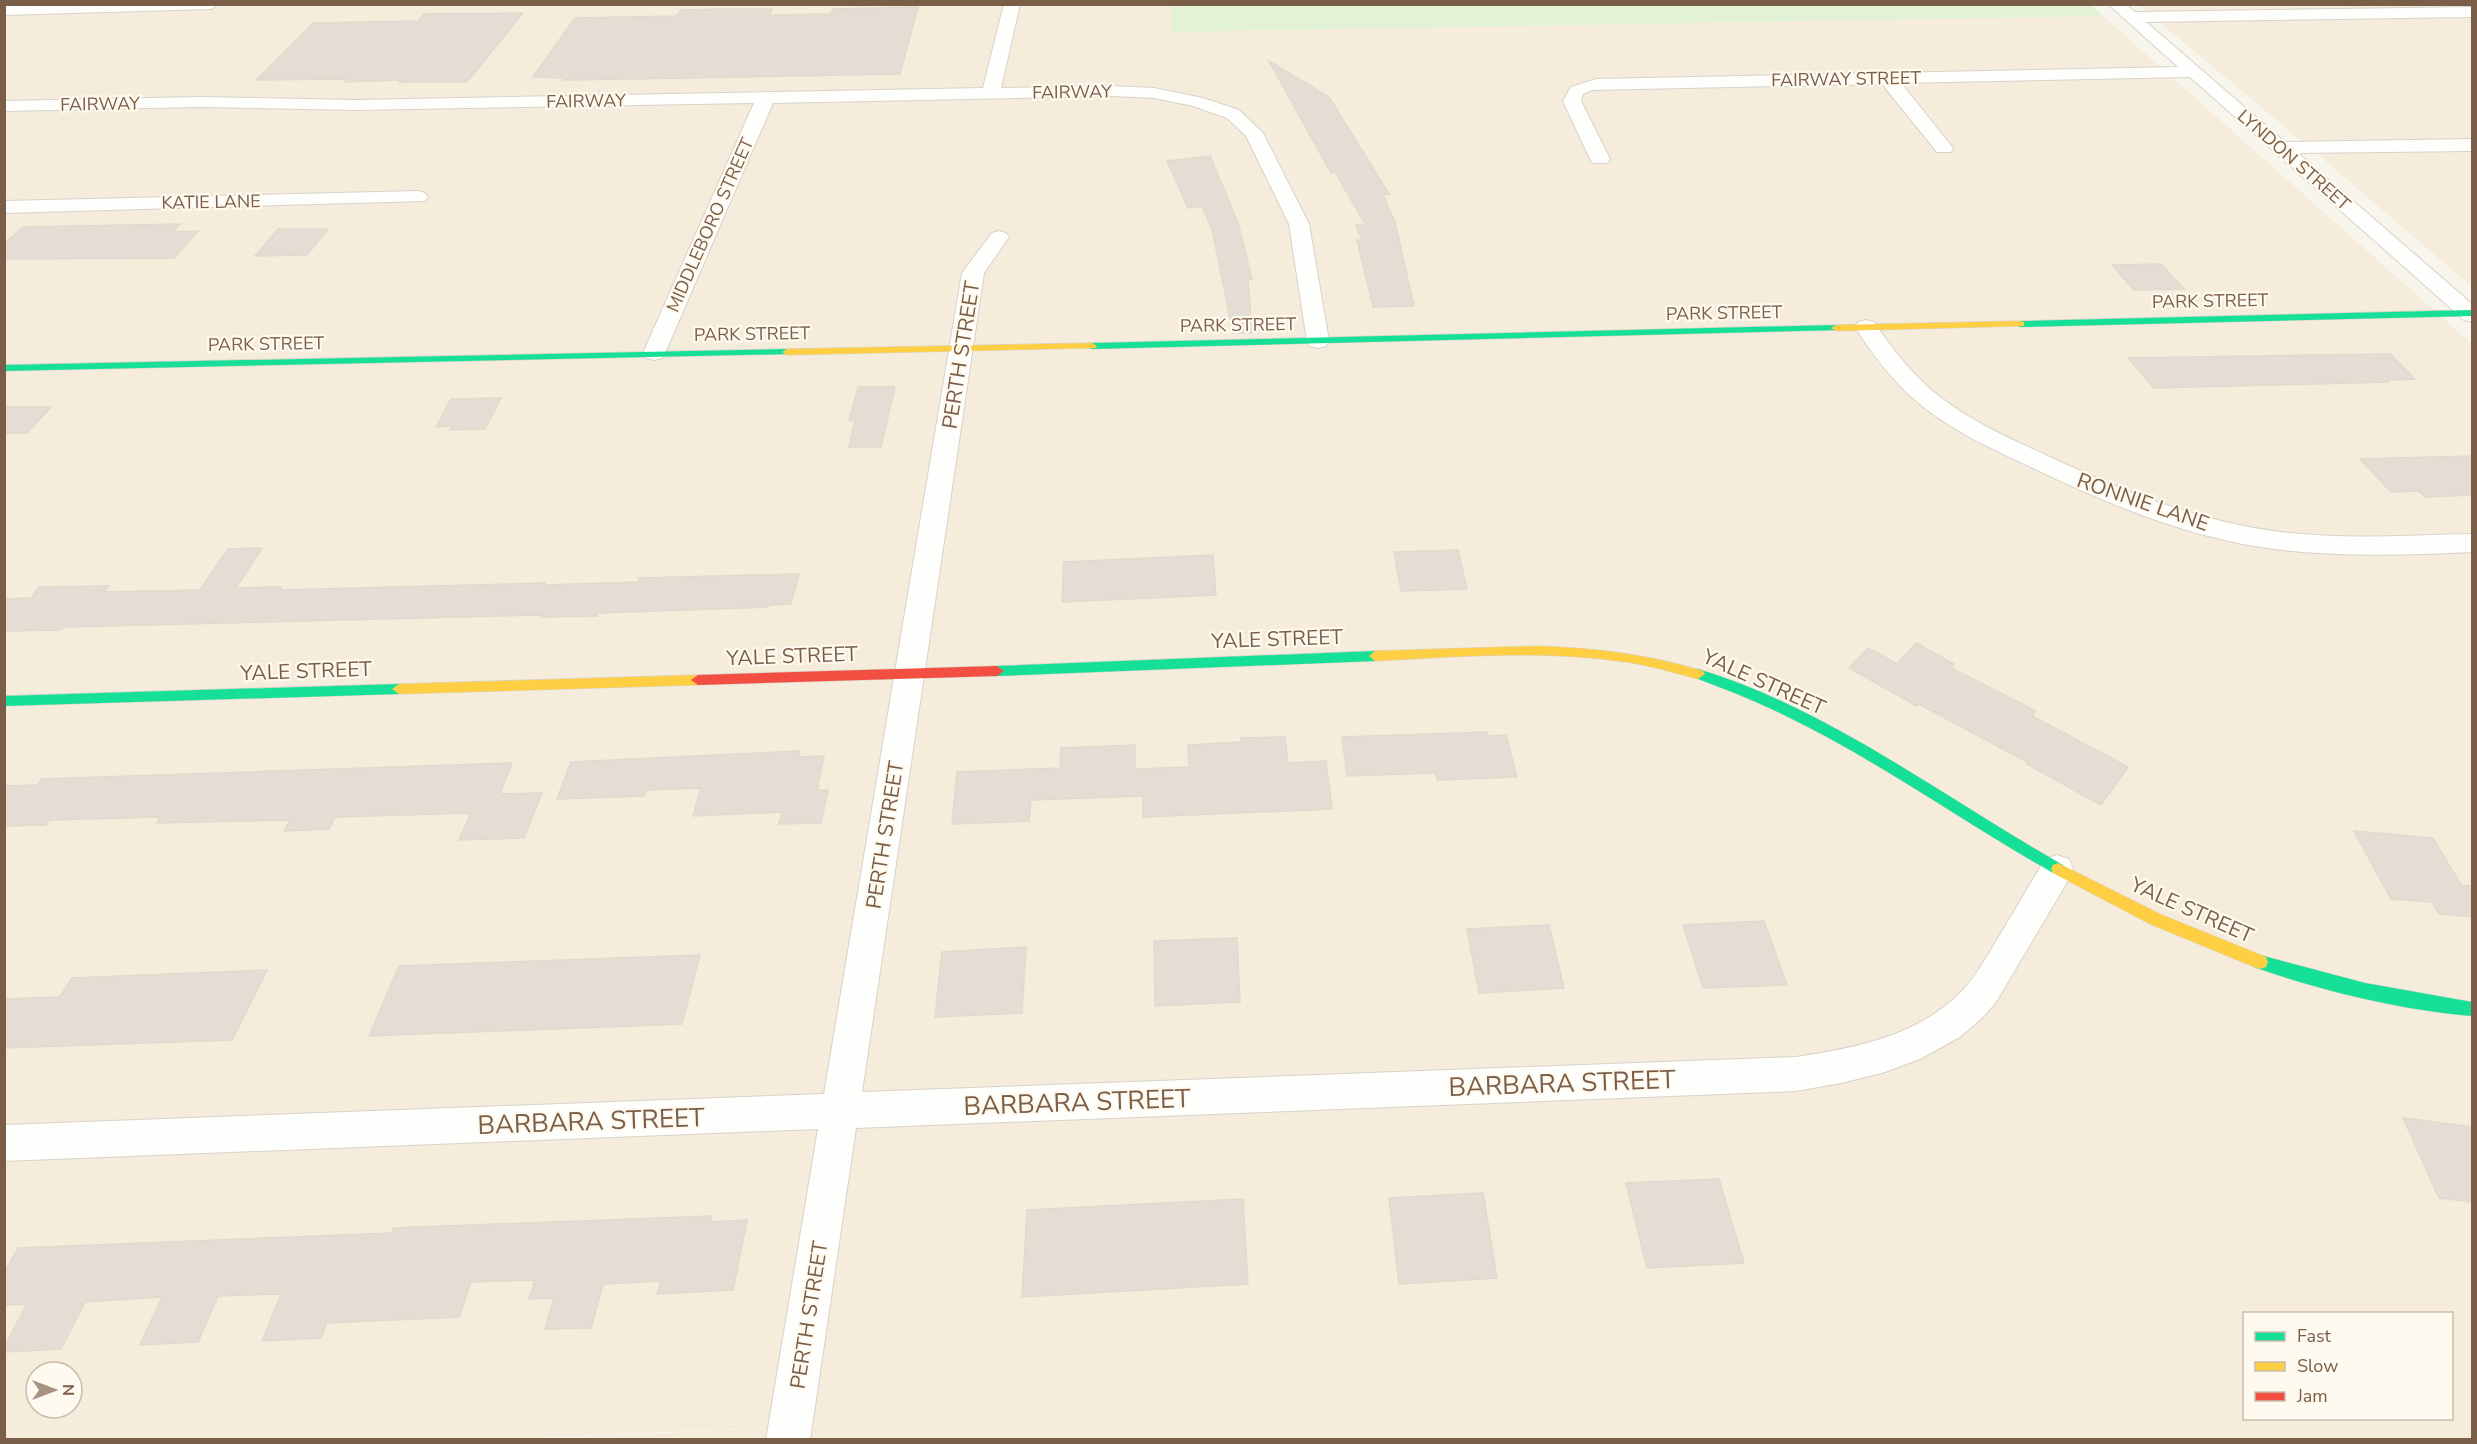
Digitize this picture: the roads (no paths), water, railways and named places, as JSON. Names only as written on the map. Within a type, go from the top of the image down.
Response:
[{"type":"street","points":[[4,10],[33,7],[211,4]]},
{"type":"street","points":[[991,93],[1012,4]]},
{"type":"street","points":[[2123,11],[2472,12]]},
{"type":"street","name":"LYNDON STREET","points":[[2123,11],[2472,314]]},
{"type":"street","name":"FAIRWAY STREET","points":[[1600,159],[1572,102],[1576,91],[1588,86],[2194,72]]},
{"type":"street","points":[[1887,78],[1944,148]]},
{"type":"street","name":"FAIRWAY","points":[[4,106],[200,102],[357,105],[1112,91],[1167,95],[1233,114],[1254,133],[1299,224],[1318,341]]},
{"type":"street","name":"MIDDLEBORO STREET","points":[[654,354],[766,97]]},
{"type":"street","points":[[2280,148],[2472,145]]},
{"type":"street","name":"KATIE LANE","points":[[4,207],[418,197]]},
{"type":"street","name":"PERTH STREET","points":[[788,1440],[842,1111],[973,273],[999,237]]},
{"type":"street","name":"PARK STREET","points":[[4,368],[2472,314]]},
{"type":"street","name":"RONNIE LANE","points":[[1866,327],[1902,375],[1932,402],[1962,422],[2034,460],[2139,506],[2198,524],[2278,540],[2339,545],[2472,543]]},
{"type":"street","name":"YALE STREET","points":[[4,701],[910,674],[1539,650],[1620,656],[1701,675],[1796,715],[2057,869],[2154,918],[2220,947],[2271,966],[2340,987],[2392,999],[2472,1009]]},
{"type":"street","name":"BARBARA STREET","points":[[4,1143],[1796,1074],[1849,1066],[1915,1043],[1944,1027],[1966,1011],[1986,988],[2057,869]]}]
